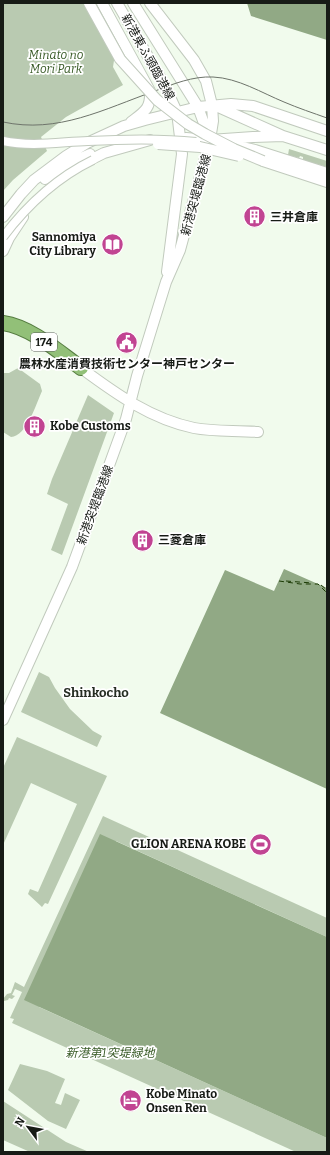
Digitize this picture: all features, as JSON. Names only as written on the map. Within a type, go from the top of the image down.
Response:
[{"type":"highway","name":"174","points":[[3,323],[16,325],[30,332],[82,368]]},
{"type":"street","points":[[89,3],[120,59],[157,100],[188,124],[234,149],[327,182]]},
{"type":"street","points":[[94,3],[124,55],[152,88],[190,119],[263,159]]},
{"type":"street","points":[[3,218],[21,194],[49,168],[87,144],[124,126],[148,108],[151,100],[150,91],[102,3]]},
{"type":"street","name":"新港東ふ頭臨港線","points":[[117,3],[164,84],[177,112]]},
{"type":"street","points":[[133,3],[198,107],[210,140]]},
{"type":"street","points":[[150,3],[194,60],[206,81],[212,105]]},
{"type":"street","points":[[124,126],[198,107],[231,104],[253,106],[327,131]]},
{"type":"street","points":[[212,105],[283,136],[327,150]]},
{"type":"street","name":"新港突堤臨港線","points":[[4,718],[72,567],[124,426],[137,376],[166,282],[180,250],[210,140],[213,121],[212,105]]},
{"type":"street","name":"新港突堤臨港線","points":[[166,282],[182,154],[177,112]]},
{"type":"street","points":[[210,140],[283,136]]},
{"type":"street","points":[[3,252],[14,230],[33,206],[48,191],[86,162],[104,153],[134,144],[163,137],[210,140],[255,150],[327,173]]},
{"type":"street","points":[[3,141],[33,144],[119,139],[178,140],[200,143],[327,176]]},
{"type":"street","points":[[3,218],[17,202],[29,192],[68,164],[98,151],[143,139]]},
{"type":"street","points":[[3,146],[33,149],[116,144],[158,144],[200,147],[263,159]]},
{"type":"street","points":[[3,237],[25,210],[42,193],[76,168],[93,160]]},
{"type":"street","points":[[82,368],[130,402],[150,414],[194,428],[232,432],[258,432]]},
{"type":"green space","name":"Minato no Mori Park","points":[[3,3],[84,3],[92,19],[115,54],[113,67],[123,85],[66,117],[41,137],[47,151],[13,180],[3,191]]},
{"type":"green space","points":[[289,149],[327,161],[327,167],[303,160],[303,157],[300,156],[299,158],[288,155]]},
{"type":"green space","points":[[18,368],[40,384],[42,391],[34,411],[22,431],[11,437],[3,432],[3,377],[4,373],[9,373]]},
{"type":"green space","points":[[88,395],[114,413],[62,555],[51,550],[68,504],[47,494]]},
{"type":"green space","points":[[39,672],[49,677],[70,709],[93,731],[102,736],[97,747],[21,712]]},
{"type":"green space","points":[[17,737],[107,776],[48,904],[45,903],[42,907],[28,894],[30,889],[38,892],[77,804],[31,783],[3,845],[3,768]]},
{"type":"green space","name":"新港第1突堤緑地","points":[[103,816],[327,918],[327,937],[116,841],[39,1007],[327,1138],[327,1152],[296,1152],[12,1023],[14,1019],[10,1018],[22,992],[15,989],[12,995],[15,996],[12,999],[9,998],[8,1000],[4,1001],[3,1004],[3,999],[7,994],[11,993],[15,982],[24,987]]},
{"type":"green space","points":[[20,1064],[47,1071],[65,1079],[55,1103],[61,1105],[65,1093],[80,1100],[66,1129],[48,1121],[8,1090]]},
{"type":"green space","points":[[3,1101],[66,1142],[89,1152],[30,1152],[3,1140]]},
{"type":"shaded area","points":[[247,3],[327,3],[327,40],[251,16]]},
{"type":"shaded area","points":[[284,569],[327,588],[327,789],[160,713],[225,570],[274,591]]},
{"type":"shaded area","points":[[100,834],[327,937],[327,1138],[24,1000]]},
{"type":"ferry route","points":[[279,581],[300,584],[318,584],[327,593]]},
{"type":"ferry route","points":[[286,581],[312,583]]},
{"type":"ferry route","points":[[321,585],[327,590]]},
{"type":"tram line","points":[[3,122],[23,125],[43,125],[62,122],[99,112],[176,83],[206,77],[232,80],[250,86],[289,104],[327,118]]},
{"type":"place","name":"三井倉庫","points":[[255,217]]},
{"type":"place","name":"Sannomiya City Library","points":[[112,244]]},
{"type":"place","name":"農林水産消費技術センター神戸センター","points":[[127,343]]},
{"type":"place","name":"Kobe Customs","points":[[35,426]]},
{"type":"place","name":"三菱倉庫","points":[[142,540]]},
{"type":"place","name":"GLION ARENA KOBE","points":[[261,844]]},
{"type":"place","name":"Kobe Minato Onsen Ren","points":[[131,1101]]},
{"type":"district","name":"Shinkocho","points":[[96,692]]}]
